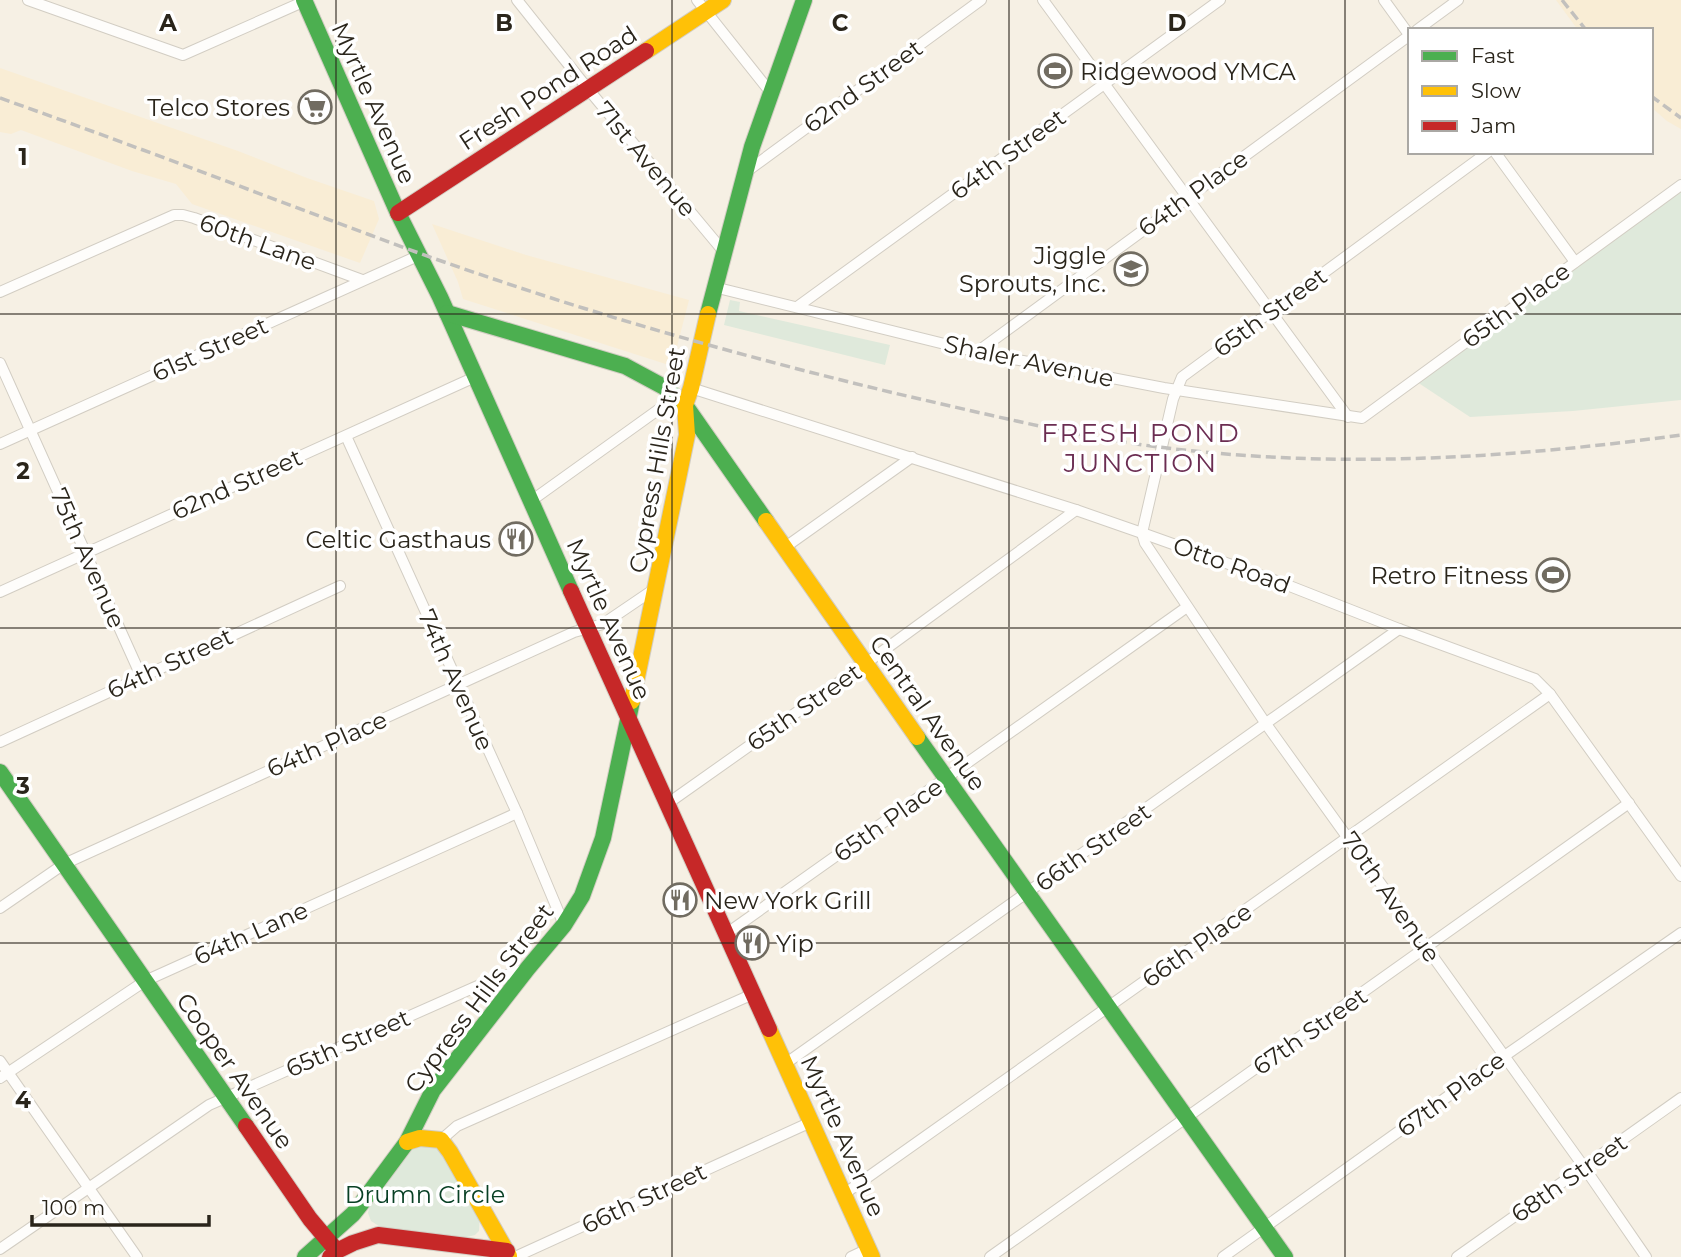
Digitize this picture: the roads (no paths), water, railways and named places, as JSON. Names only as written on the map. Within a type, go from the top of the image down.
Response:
[{"type":"main road","name":"Myrtle Avenue","points":[[304,0],[870,1253]]},
{"type":"main road","name":"Fresh Pond Road","points":[[398,213],[588,89],[702,6],[723,0]]},
{"type":"main road","name":"Cypress Hills Street","points":[[305,1257],[361,1204],[407,1142],[433,1090],[564,925],[582,896],[603,838],[687,435],[685,405],[714,287],[752,147],[804,0]]},
{"type":"main road","name":"Central Avenue","points":[[447,313],[625,366],[664,387],[685,405],[1285,1257]]},
{"type":"main road","name":"Cooper Avenue","points":[[0,772],[310,1219],[326,1238],[334,1254],[353,1243],[378,1235],[510,1255]]},
{"type":"main road","points":[[407,1142],[420,1138],[441,1140],[510,1255]]},
{"type":"main road","points":[[361,1204],[365,1223],[378,1235]]},
{"type":"street","points":[[28,0],[183,55],[304,0]]},
{"type":"street","name":"71st Avenue","points":[[517,0],[724,251]]},
{"type":"street","name":"62nd Street","points":[[746,172],[981,0]]},
{"type":"street","points":[[1043,0],[1348,417]]},
{"type":"street","name":"64th Street","points":[[797,307],[1220,0]]},
{"type":"street","points":[[1384,0],[1408,33]]},
{"type":"street","points":[[1420,28],[1458,0]]},
{"type":"street","points":[[702,6],[771,93]]},
{"type":"street","name":"64th Place","points":[[977,352],[1408,37]]},
{"type":"street","name":"65th Street","points":[[1143,533],[1173,399],[1182,377],[1485,154]]},
{"type":"street","points":[[1496,154],[1575,262]]},
{"type":"street","name":"65th Place","points":[[1348,417],[1362,418],[1681,185]]},
{"type":"street","name":"60th Lane","points":[[0,292],[174,215],[194,218],[362,280]]},
{"type":"street","name":"61st Street","points":[[0,444],[420,255]]},
{"type":"street","name":"Shaler Avenue","points":[[714,287],[977,352],[1177,390],[1348,417]]},
{"type":"street","name":"75th Avenue","points":[[0,363],[141,676]]},
{"type":"street","name":"62nd Street","points":[[0,592],[475,377]]},
{"type":"street","name":"Otto Road","points":[[691,388],[1143,533],[1535,680],[1550,694],[1681,876]]},
{"type":"street","points":[[531,501],[662,407],[685,405]]},
{"type":"street","name":"74th Avenue","points":[[346,436],[517,813],[564,925]]},
{"type":"street","points":[[784,548],[912,457]]},
{"type":"street","name":"65th Street","points":[[667,804],[1076,510]]},
{"type":"street","name":"70th Avenue","points":[[1143,533],[1145,543],[1266,724],[1646,1257]]},
{"type":"street","name":"64th Street","points":[[0,741],[340,586]]},
{"type":"street","name":"64th Place","points":[[0,908],[64,864],[574,632],[603,624],[656,588]]},
{"type":"street","name":"65th Place","points":[[726,934],[1187,607]]},
{"type":"street","name":"66th Street","points":[[785,1064],[1399,629]]},
{"type":"street","name":"66th Place","points":[[844,1194],[1550,694]]},
{"type":"street","name":"67th Street","points":[[990,1257],[1629,803]]},
{"type":"street","name":"64th Lane","points":[[4,1075],[145,981],[517,813]]},
{"type":"street","name":"67th Place","points":[[1223,1257],[1681,933]]},
{"type":"street","name":"65th Street","points":[[0,1249],[209,1105],[491,980],[528,968]]},
{"type":"street","points":[[441,1140],[457,1126],[753,994]]},
{"type":"street","points":[[0,1061],[4,1075],[137,1257]]},
{"type":"street","name":"68th Street","points":[[1457,1257],[1681,1098]]},
{"type":"street","name":"66th Street","points":[[510,1255],[811,1122]]},
{"type":"street","points":[[851,1257],[870,1253]]},
{"type":"railway","points":[[1562,0],[1584,28]]},
{"type":"railway","points":[[1653,97],[1681,118]]},
{"type":"railway","points":[[0,98],[419,253],[564,302],[794,368],[1051,429],[1158,447],[1316,459],[1438,458],[1499,454],[1681,435]]},
{"type":"place","name":"Ridgewood YMCA","points":[[1055,71]]},
{"type":"place","name":"Telco Stores","points":[[315,107]]},
{"type":"place","name":"Jiggle Sprouts, Inc.","points":[[1131,269]]},
{"type":"place","name":"Celtic Gasthaus","points":[[516,539]]},
{"type":"place","name":"Retro Fitness","points":[[1553,575]]},
{"type":"place","name":"New York Grill","points":[[680,900]]},
{"type":"place","name":"Yip","points":[[752,943]]},
{"type":"district","name":"FRESH POND JUNCTION","points":[[1141,448]]},
{"type":"park label","name":"Drumn Circle","points":[[425,1194]]}]
